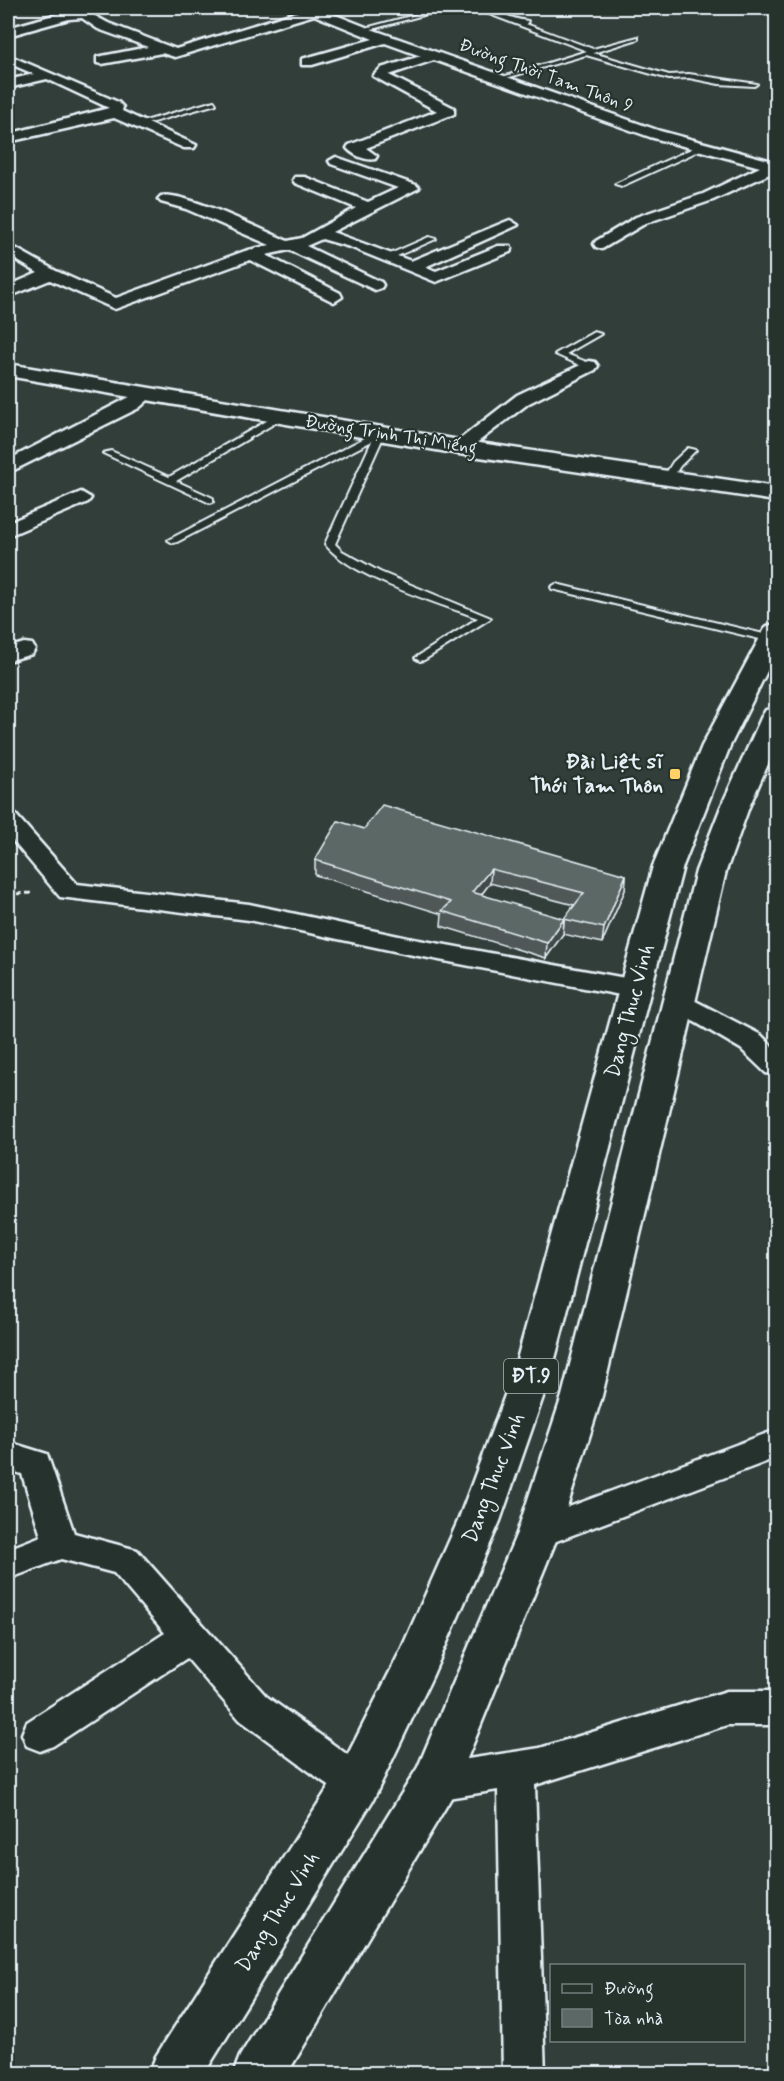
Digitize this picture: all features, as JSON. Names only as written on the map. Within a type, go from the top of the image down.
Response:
[{"type":"main road","name":"Đường Trịnh Thị Miếng","points":[[8,370],[459,447],[777,494]]},
{"type":"main road","name":"Dang Thuc Vinh","points":[[174,2073],[228,1992],[357,1784],[417,1663],[479,1521],[532,1374],[668,866],[693,797],[718,742],[774,635]]},
{"type":"main road","name":"Dang Thuc Vinh","points":[[258,2073],[435,1782],[538,1533],[582,1396],[711,871],[735,807],[768,753],[777,716]]},
{"type":"street","name":"Đường Thời Tam Thôn 9","points":[[314,9],[361,30],[655,134],[775,167]]},
{"type":"street","points":[[8,32],[68,15],[84,14],[103,26],[175,53],[314,9]]},
{"type":"street","points":[[307,62],[386,39]]},
{"type":"street","points":[[102,60],[162,49]]},
{"type":"street","points":[[370,156],[354,148],[449,111],[380,76],[386,71],[435,56]]},
{"type":"street","points":[[8,59],[113,105],[117,108],[115,113]]},
{"type":"street","points":[[8,84],[48,75]]},
{"type":"street","points":[[8,138],[115,113],[189,145]]},
{"type":"street","points":[[8,249],[50,274],[116,304],[251,254],[307,241],[368,207],[411,188],[336,161]]},
{"type":"street","points":[[602,244],[641,220],[708,197],[775,167]]},
{"type":"street","points":[[300,180],[368,207]]},
{"type":"street","points":[[166,199],[191,206],[289,246],[375,285]]},
{"type":"street","points":[[411,267],[510,225]]},
{"type":"street","points":[[319,233],[436,277],[504,249]]},
{"type":"street","points":[[251,254],[334,297]]},
{"type":"street","points":[[8,292],[50,274]]},
{"type":"street","points":[[459,447],[523,399],[589,366]]},
{"type":"street","points":[[8,466],[134,404],[147,393]]},
{"type":"street","points":[[8,530],[81,498]]},
{"type":"street","points":[[8,820],[69,891],[249,912],[408,946],[636,989]]},
{"type":"street","points":[[680,1002],[751,1042],[777,1066]]},
{"type":"street","points":[[538,1533],[777,1444]]},
{"type":"street","points":[[8,1456],[35,1464],[61,1544]]},
{"type":"street","points":[[8,1564],[61,1544],[125,1561],[253,1708],[357,1784]]},
{"type":"street","points":[[40,1734],[190,1636]]},
{"type":"street","points":[[435,1782],[540,1766],[727,1708],[777,1708]]},
{"type":"street","points":[[516,1770],[524,2073]]},
{"type":"lane","points":[[361,30],[446,8]]},
{"type":"lane","points":[[476,8],[589,52],[669,77],[689,76],[719,82],[754,84]]},
{"type":"lane","points":[[518,23],[537,21]]},
{"type":"lane","points":[[501,79],[636,38]]},
{"type":"lane","points":[[139,124],[214,103]]},
{"type":"lane","points":[[619,184],[703,147]]},
{"type":"lane","points":[[387,257],[432,239]]},
{"type":"lane","points":[[589,366],[559,354],[597,334]]},
{"type":"lane","points":[[169,481],[279,417]]},
{"type":"lane","points":[[173,540],[380,433]]},
{"type":"lane","points":[[380,433],[330,544],[333,551],[357,564],[486,618],[420,658]]},
{"type":"lane","points":[[668,478],[676,464],[691,450]]},
{"type":"lane","points":[[108,453],[210,500]]},
{"type":"lane","points":[[556,587],[774,635]]},
{"type":"building","points":[[382,805],[626,875],[604,928],[564,919],[547,943],[442,911],[451,902],[315,860],[338,821],[364,829]],"holes":[[[491,869],[584,893],[564,919],[472,892]]]},
{"type":"place","name":"Đài Liệt sĩ Thới Tam Thôn","points":[[675,774]]}]
